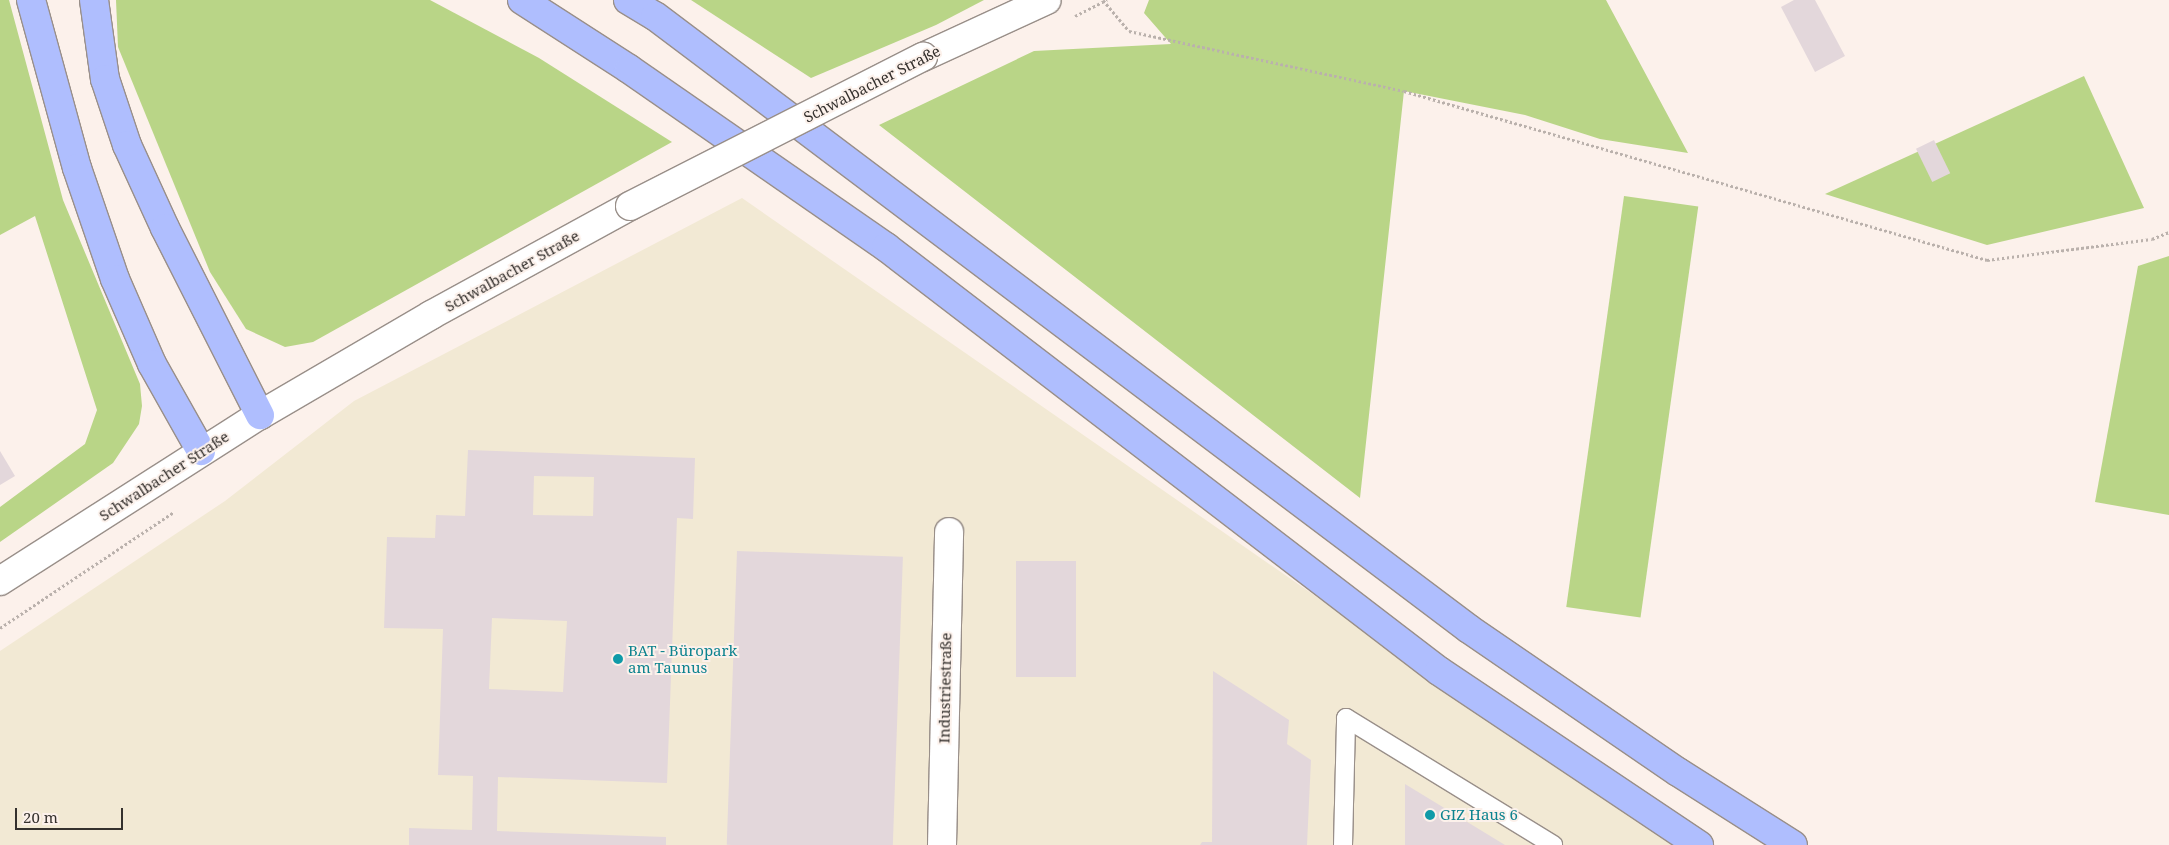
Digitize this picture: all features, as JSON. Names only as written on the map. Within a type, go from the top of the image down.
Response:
[{"type":"highway","points":[[31,0],[77,168],[115,279],[152,364],[200,451]]},
{"type":"highway","points":[[94,0],[105,79],[127,144],[165,228],[260,415]]},
{"type":"highway","points":[[522,0],[629,68],[886,247],[1439,671],[1699,845]]},
{"type":"highway","points":[[628,0],[645,8],[1469,629],[1678,772],[1793,845]]},
{"type":"street","name":"Schwalbacher Straße","points":[[0,581],[200,451],[431,315],[630,206],[924,57],[1047,0]]},
{"type":"street","name":"Industriestraße","points":[[942,845],[949,532]]},
{"type":"lane","points":[[1344,845],[1346,718],[1553,845]]},
{"type":"path","points":[[1103,0],[1129,31],[1404,91],[1987,260],[2152,239],[2169,232]]},
{"type":"shaded area","points":[[742,198],[1674,845],[0,845],[0,651],[225,501],[354,401]]},
{"type":"green space","points":[[0,0],[9,0],[63,200],[140,384],[142,406],[139,424],[113,463],[0,542],[0,507],[85,444],[97,410],[35,216],[0,235]]},
{"type":"green space","points":[[116,0],[430,0],[539,58],[672,142],[313,342],[285,347],[246,329],[210,272],[118,47]]},
{"type":"green space","points":[[691,0],[984,0],[936,25],[811,78]]},
{"type":"green space","points":[[1149,0],[1606,0],[1688,153],[1600,139],[1525,115],[1404,91],[1360,498],[879,125],[1034,51],[1171,44],[1144,13]]},
{"type":"green space","points":[[2084,76],[2144,208],[1987,245],[1825,194]]},
{"type":"green space","points":[[1624,196],[1698,206],[1641,617],[1566,607]]},
{"type":"green space","points":[[2169,256],[2169,515],[2095,502],[2138,266]]},
{"type":"building","points":[[1794,0],[1815,0],[1845,56],[1815,72],[1781,7]]},
{"type":"building","points":[[1934,140],[1950,173],[1932,182],[1916,149]]},
{"type":"building","name":"BAT - Büropark am Taunus","points":[[468,450],[695,458],[693,519],[677,518],[667,783],[498,777],[497,831],[666,837],[666,845],[409,845],[409,828],[472,830],[473,776],[438,775],[443,629],[384,628],[387,537],[435,538],[436,515],[465,516]],"holes":[[[534,476],[594,477],[593,516],[533,515]],[[492,618],[567,621],[563,692],[489,689]]]},
{"type":"building","points":[[0,451],[15,476],[0,485]]},
{"type":"building","points":[[737,551],[903,557],[893,845],[727,845]]},
{"type":"building","points":[[1016,561],[1076,561],[1076,677],[1016,677]]},
{"type":"building","points":[[1213,671],[1289,720],[1287,744],[1311,760],[1307,845],[1200,845],[1202,842],[1212,842]]},
{"type":"building","name":"GIZ Haus 6","points":[[1405,784],[1505,845],[1405,845]]},
{"type":"place","name":"BAT - Büropark am Taunus","points":[[618,659]]},
{"type":"place","name":"GIZ Haus 6","points":[[1430,815]]}]
